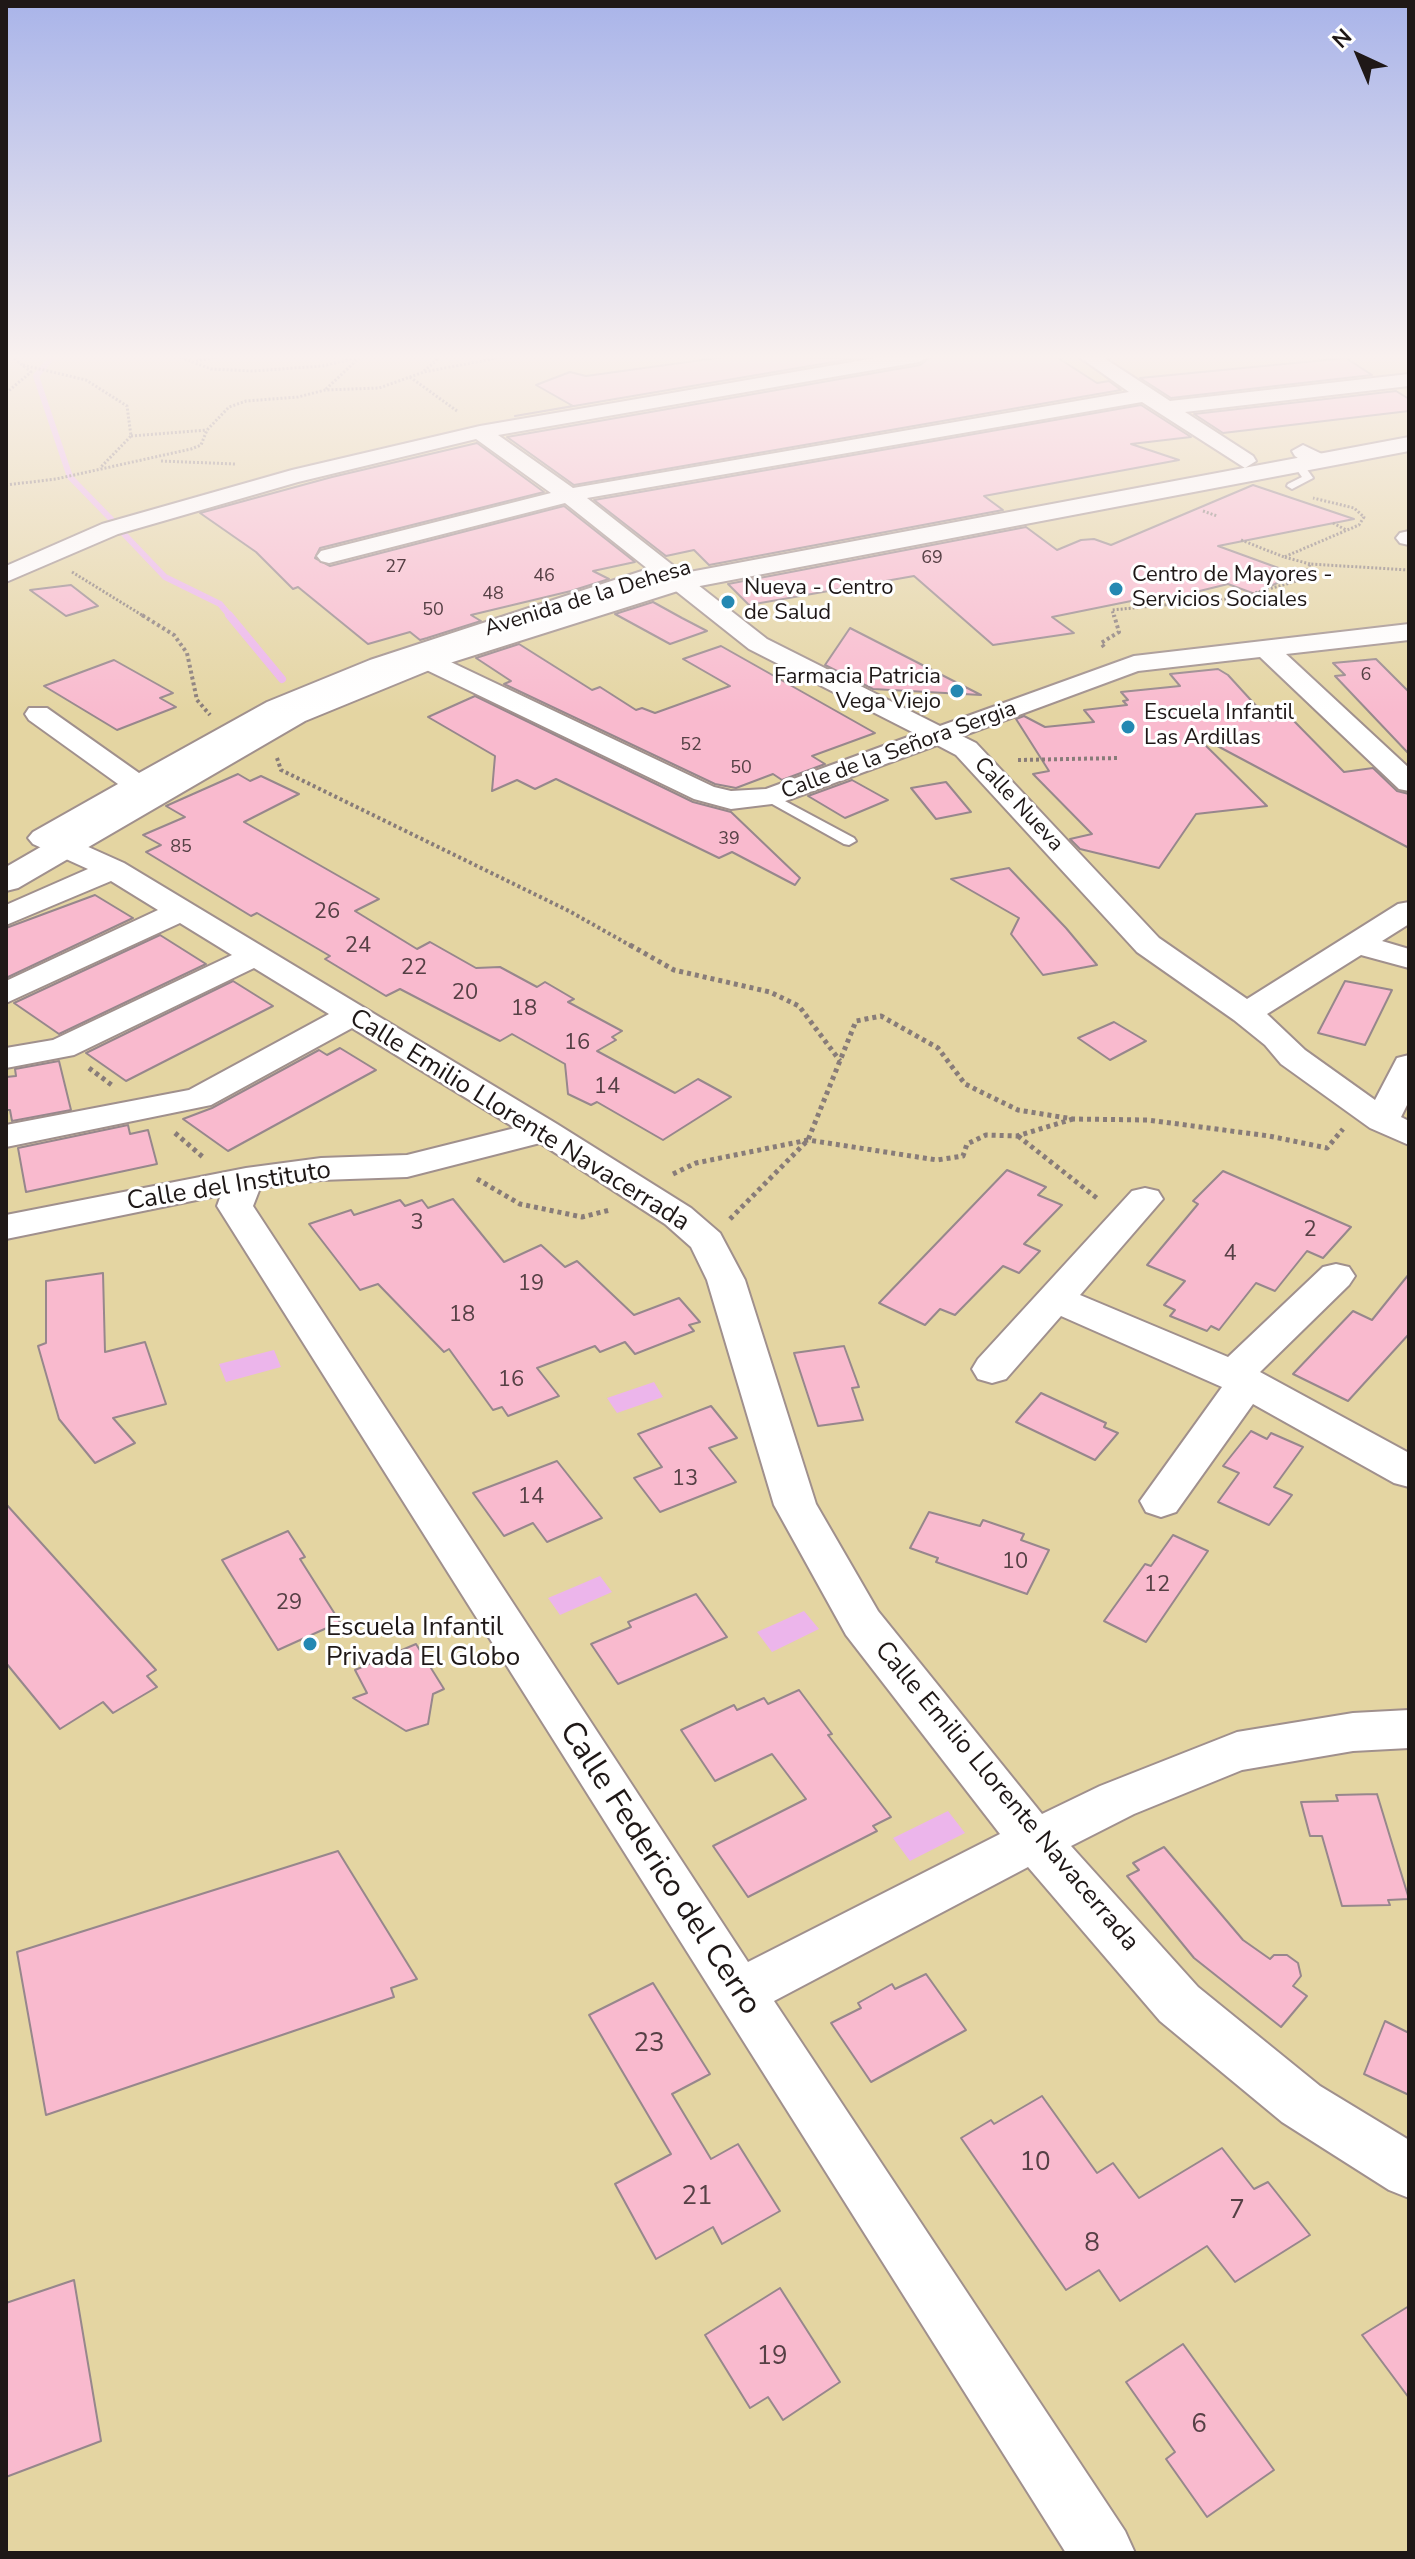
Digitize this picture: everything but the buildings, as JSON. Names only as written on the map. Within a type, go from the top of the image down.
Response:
[{"type":"street","points":[[6,575],[110,529],[301,475]]},
{"type":"street","name":"Calle Nueva","points":[[541,475],[758,644],[966,749],[1148,945],[1246,1013],[1277,1038],[1293,1057],[1385,1121]]},
{"type":"street","points":[[329,556],[569,495],[682,475]]},
{"type":"street","name":"Avenida de la Dehesa","points":[[6,859],[54,841],[276,708],[419,657],[673,576],[1175,475]]},
{"type":"street","name":"Avenida de la Dehesa","points":[[673,576],[1243,475]]},
{"type":"street","name":"Calle de la Señora Sergia","points":[[419,657],[704,793],[731,800],[770,797],[1134,664],[1409,632]]},
{"type":"street","points":[[1266,649],[1409,783]]},
{"type":"street","name":"Avenida de la Dehesa","points":[[146,788],[294,714],[419,657]]},
{"type":"street","points":[[38,714],[146,788]]},
{"type":"street","name":"Avenida de la Dehesa","points":[[6,881],[54,841]]},
{"type":"street","name":"Calle Emilio Llorente Navacerrada","points":[[54,841],[113,869],[545,1131],[678,1216],[707,1241],[726,1280],[795,1505],[862,1623],[1035,1840],[1179,2004],[1301,2104],[1409,2171]]},
{"type":"street","points":[[6,916],[113,869]]},
{"type":"street","points":[[6,993],[180,911]]},
{"type":"street","points":[[1246,1013],[1409,911]]},
{"type":"street","points":[[1357,944],[1409,959]]},
{"type":"street","points":[[6,1058],[62,1048],[255,956]]},
{"type":"street","points":[[6,1136],[199,1098],[351,1015]]},
{"type":"street","points":[[1385,1121],[1409,1065]]},
{"type":"street","name":"Calle del Instituto","points":[[6,1246],[321,1169],[407,1166],[545,1131]]},
{"type":"street","name":"Calle del Instituto","points":[[6,1227],[231,1191]]},
{"type":"street","name":"Calle Federico del Cerro","points":[[231,1191],[739,1993],[1103,2553]]},
{"type":"street","points":[[992,1369],[1136,1210]]},
{"type":"street","points":[[1161,1501],[1240,1379],[1336,1276]]},
{"type":"street","points":[[1055,1299],[1240,1379],[1409,1472]]},
{"type":"street","points":[[739,1993],[1117,1800],[1237,1751],[1353,1732],[1409,1729]]},
{"type":"lane","points":[[770,797],[849,841]]},
{"type":"path","points":[[6,485],[71,475]]},
{"type":"path","points":[[260,475],[274,482]]},
{"type":"path","points":[[1284,557],[1364,521],[1361,512],[1316,500],[1306,475]]},
{"type":"path","points":[[1333,523],[1346,530]]},
{"type":"path","points":[[1241,540],[1310,564],[1409,570]]},
{"type":"path","points":[[48,556],[174,635],[187,653],[197,700],[227,735]]},
{"type":"path","points":[[1109,673],[1109,657],[1101,643],[1119,632],[1112,610],[1237,598],[1304,579],[1310,564]]},
{"type":"path","points":[[294,714],[288,741],[276,759],[281,770],[569,911],[674,970],[770,992],[799,1006],[840,1061]]},
{"type":"path","points":[[981,764],[1118,758]]},
{"type":"path","points":[[707,1241],[808,1140],[856,1021],[881,1016],[938,1048],[965,1084],[1018,1110],[1073,1119],[1148,1120],[1269,1136],[1327,1148],[1385,1121]]},
{"type":"path","points":[[148,1108],[219,1172],[231,1191]]},
{"type":"path","points":[[469,1174],[520,1204],[582,1217],[626,1206],[639,1192],[696,1163],[808,1140],[937,1160],[963,1156],[967,1144],[986,1135],[1017,1136],[1073,1119]]},
{"type":"path","points":[[1017,1136],[1136,1210]]},
{"type":"shaded area","points":[[6,475],[1409,475],[1409,2553],[6,2553]]},
{"type":"shaded area","points":[[274,1350],[281,1367],[226,1382],[219,1364]]},
{"type":"shaded area","points":[[654,1382],[663,1397],[617,1413],[607,1398]]},
{"type":"shaded area","points":[[600,1576],[612,1592],[560,1615],[548,1598]]},
{"type":"shaded area","points":[[804,1611],[819,1629],[772,1652],[757,1632]]},
{"type":"shaded area","points":[[948,1811],[965,1833],[910,1861],[893,1838]]},
{"type":"waterway","points":[[69,475],[111,519]]},
{"type":"waterway","points":[[124,534],[165,577],[220,604],[231,617]]},
{"type":"waterway","points":[[229,615],[282,679]]},
{"type":"place","name":"Centro de Mayores - Servicios Sociales","points":[[1116,589]]},
{"type":"place","name":"Nueva - Centro de Salud","points":[[728,602]]},
{"type":"place","name":"Farmacia Patricia Vega Viejo","points":[[957,691]]},
{"type":"place","name":"Escuela Infantil Las Ardillas","points":[[1128,727]]},
{"type":"place","name":"Escuela Infantil Privada El Globo","points":[[310,1644]]}]
